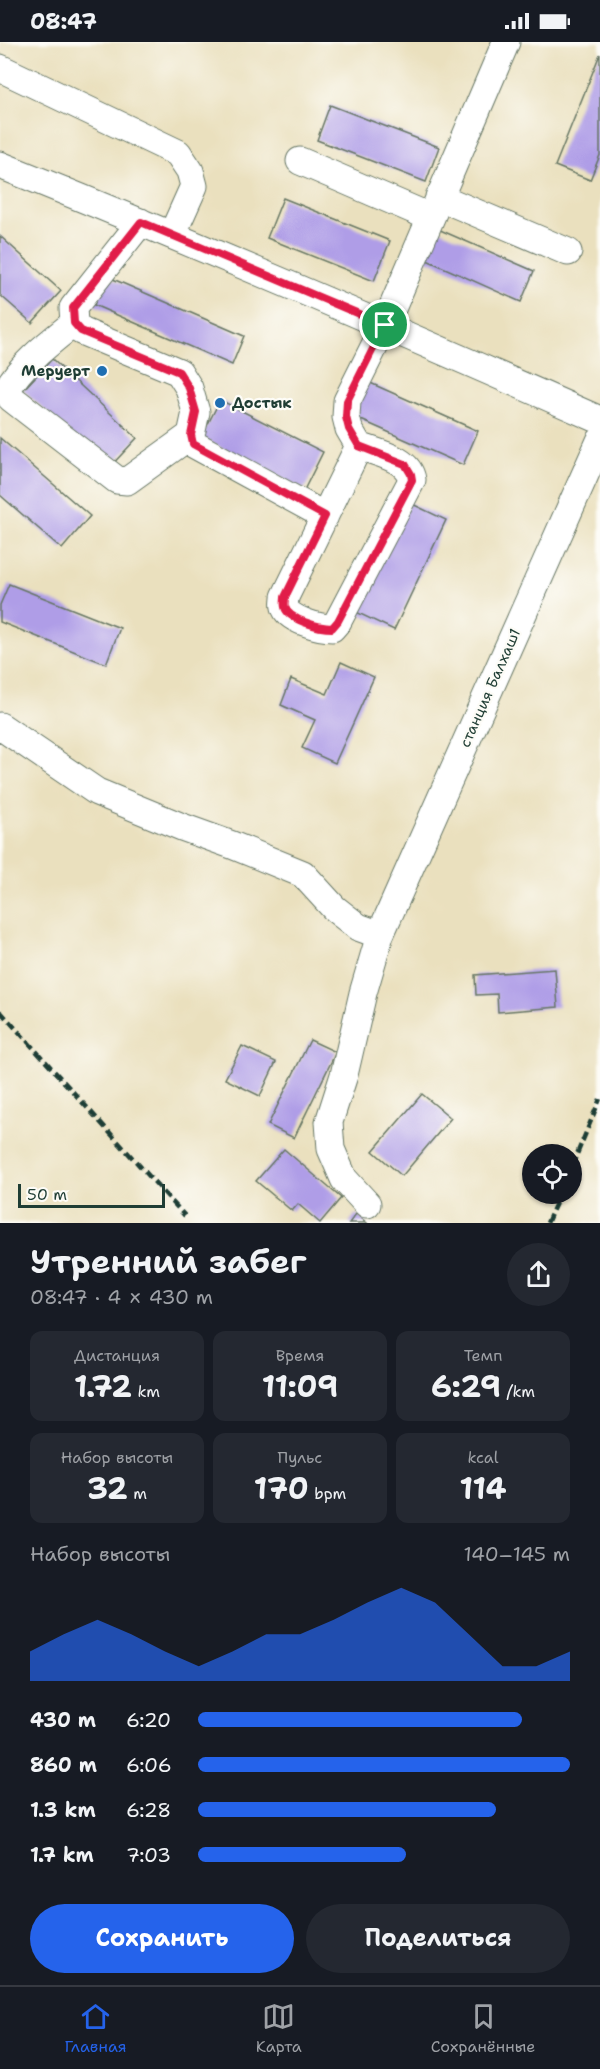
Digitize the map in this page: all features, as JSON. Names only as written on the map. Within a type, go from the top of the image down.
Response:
[{"type":"street","points":[[359,446],[285,597],[285,607],[290,614],[318,628],[332,628],[338,621],[412,480],[405,464],[359,446],[349,429],[346,417],[347,401],[385,325],[506,42]]},
{"type":"street","points":[[0,68],[178,153],[190,171],[195,186],[172,235]]},
{"type":"street","points":[[300,161],[568,252]]},
{"type":"street","points":[[0,165],[385,325],[600,420]]},
{"type":"street","points":[[141,222],[73,308],[74,323],[81,331],[179,372],[189,388],[196,412],[191,435],[193,444],[325,516]]},
{"type":"street","points":[[74,323],[13,378],[8,388],[11,398],[117,480],[126,480],[191,435]]},
{"type":"street","name":"станция Балхаш1","points":[[367,1204],[344,1179],[331,1149],[329,1122],[344,1075],[363,993],[380,935],[600,441]]},
{"type":"street","points":[[0,726],[97,792],[303,874],[335,909],[350,921],[358,927],[380,935]]},
{"type":"building","points":[[600,54],[600,155],[590,180],[555,166]]},
{"type":"building","points":[[330,105],[439,147],[426,182],[317,140]]},
{"type":"building","points":[[283,198],[390,241],[374,281],[267,238]]},
{"type":"building","points":[[431,226],[534,271],[521,302],[418,256]]},
{"type":"building","points":[[0,236],[61,291],[32,323],[0,295]]},
{"type":"building","points":[[106,276],[244,336],[232,365],[94,305]]},
{"type":"building","points":[[52,359],[137,438],[108,469],[23,390]]},
{"type":"building","points":[[368,382],[478,431],[463,465],[352,416]]},
{"type":"building","points":[[220,400],[323,452],[304,490],[201,438]]},
{"type":"building","points":[[0,438],[90,516],[62,549],[0,495]]},
{"type":"building","points":[[408,502],[446,520],[394,630],[356,612]]},
{"type":"building","points":[[9,584],[120,628],[106,664],[0,622],[0,605]]},
{"type":"building","points":[[341,662],[374,677],[335,763],[302,748],[315,720],[281,705],[291,679],[327,694]]},
{"type":"building","points":[[555,969],[558,1007],[498,1012],[497,994],[476,995],[475,975]]},
{"type":"building","points":[[310,1040],[336,1052],[294,1138],[268,1125]]},
{"type":"building","points":[[242,1046],[276,1062],[260,1096],[225,1079]]},
{"type":"building","points":[[422,1094],[451,1118],[402,1176],[373,1151]]},
{"type":"building","points":[[284,1149],[341,1198],[320,1223],[298,1204],[292,1211],[256,1181]]},
{"type":"building","points":[[356,1214],[367,1223],[349,1223]]},
{"type":"railway","points":[[0,1011],[185,1216]]},
{"type":"railway","points":[[581,1144],[600,1099]]},
{"type":"railway","points":[[547,1223],[556,1204]]},
{"type":"place","name":"Меруерт","points":[[102,371]]},
{"type":"place","name":"Достык","points":[[220,403]]},
{"type":"route","points":[[141,222],[385,325],[347,401],[346,417],[349,429],[359,446],[405,464],[412,480],[338,621],[332,628],[318,628],[290,614],[285,607],[285,597],[325,516],[193,444],[191,435],[196,412],[189,388],[179,372],[81,331],[74,323],[73,308],[141,222]]}]
